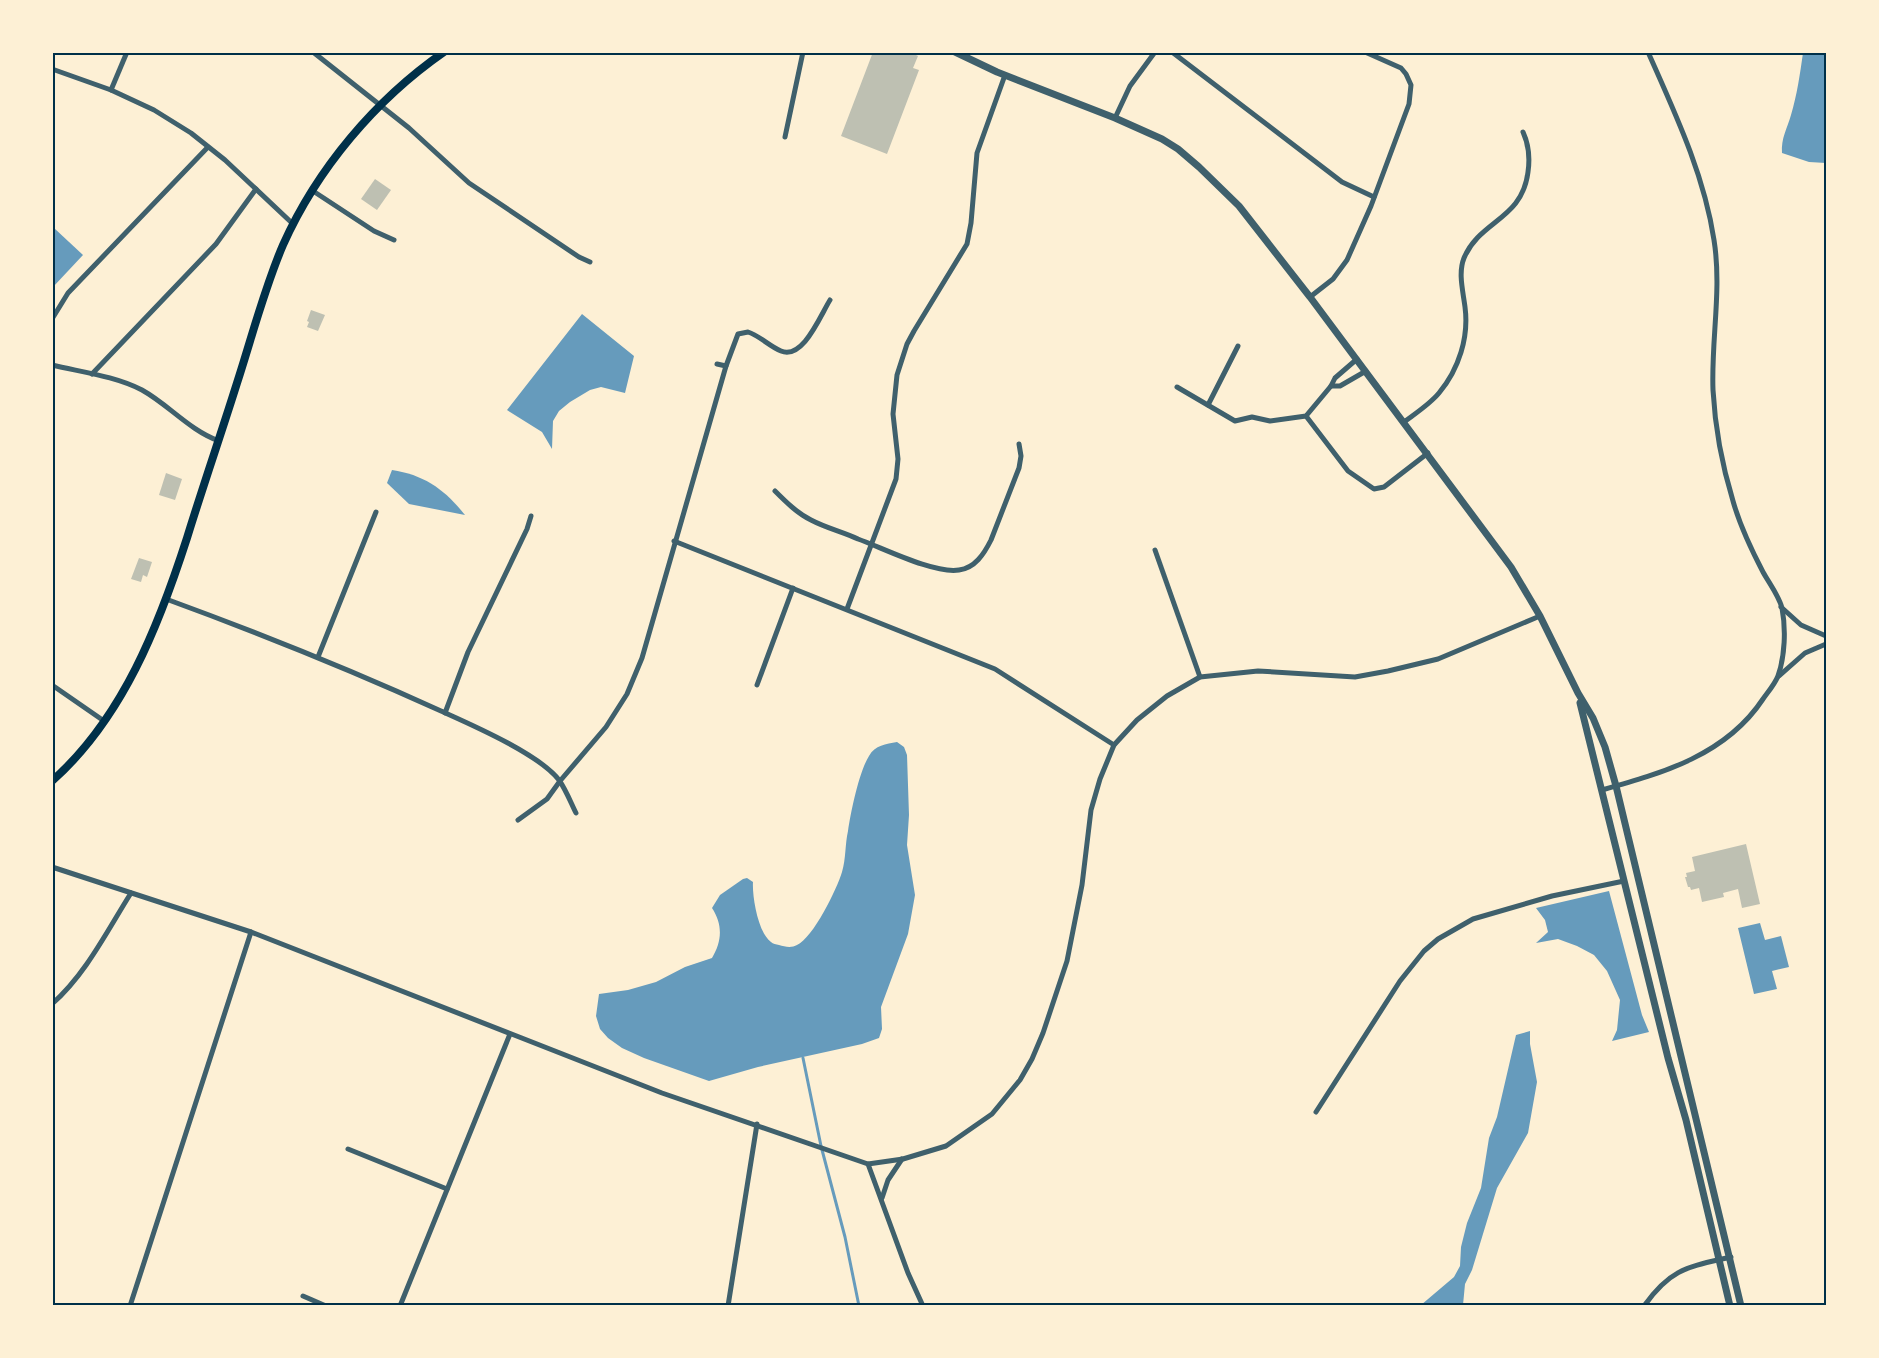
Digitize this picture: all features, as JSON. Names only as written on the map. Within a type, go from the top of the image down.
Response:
[{"type":"main road","points":[[52,781],[81,751],[123,691],[166,599],[270,280],[293,224],[313,190],[356,132],[408,79],[444,52]]},
{"type":"street","points":[[111,90],[127,52]]},
{"type":"street","points":[[313,52],[409,128],[469,183],[579,257],[590,262]]},
{"type":"street","points":[[784,137],[803,52]]},
{"type":"street","points":[[955,52],[1005,75],[1115,118],[1170,144],[1209,176],[1248,216],[1492,539],[1540,616],[1599,732],[1616,786],[1741,1305]]},
{"type":"street","points":[[1115,118],[1130,86],[1155,52]]},
{"type":"street","points":[[1172,52],[1342,182],[1374,197]]},
{"type":"street","points":[[1310,297],[1333,279],[1343,267],[1374,197],[1412,92],[1410,80],[1401,68],[1365,52]]},
{"type":"street","points":[[1648,52],[1687,141],[1698,173],[1714,241],[1717,285],[1713,389],[1723,464],[1745,537],[1781,607],[1784,639],[1777,677]]},
{"type":"street","points":[[52,69],[111,90],[173,121],[208,147],[293,224]]},
{"type":"street","points":[[847,609],[896,479],[898,459],[894,401],[902,359],[914,331],[967,244],[977,153],[1005,75]]},
{"type":"street","points":[[1404,422],[1439,393],[1460,356],[1466,338],[1467,320],[1461,278],[1464,258],[1476,240],[1516,205],[1522,196],[1529,165],[1527,142],[1523,132]]},
{"type":"street","points":[[52,319],[68,293],[208,147]]},
{"type":"street","points":[[92,374],[216,244],[256,189]]},
{"type":"street","points":[[313,190],[374,231],[394,240]]},
{"type":"street","points":[[518,820],[547,799],[606,727],[627,694],[642,658],[674,541],[726,366],[738,334],[748,332],[787,353],[797,351],[805,343],[830,300]]},
{"type":"street","points":[[1209,405],[1238,346]]},
{"type":"street","points":[[1176,387],[1235,421],[1252,417],[1270,421],[1306,416],[1332,386],[1335,378],[1358,359]]},
{"type":"street","points":[[717,364],[726,366]]},
{"type":"street","points":[[52,365],[92,374],[140,389],[206,437],[219,441]]},
{"type":"street","points":[[1332,386],[1340,386],[1366,371]]},
{"type":"street","points":[[1306,416],[1348,471],[1374,489],[1384,487],[1428,453]]},
{"type":"street","points":[[775,491],[811,520],[919,562],[942,569],[959,570],[974,564],[986,551],[1019,468],[1021,456],[1019,444]]},
{"type":"street","points":[[318,657],[376,512]]},
{"type":"street","points":[[445,713],[468,652],[527,529],[531,516]]},
{"type":"street","points":[[674,541],[995,669],[1114,745]]},
{"type":"street","points":[[1155,550],[1200,677]]},
{"type":"street","points":[[756,685],[793,588]]},
{"type":"street","points":[[166,599],[246,627],[318,657],[445,713],[505,743],[560,781],[576,813]]},
{"type":"street","points":[[1781,607],[1809,630],[1827,636]]},
{"type":"street","points":[[52,867],[251,932],[662,1093],[868,1164],[903,1159],[946,1146],[978,1125],[992,1114],[1020,1080],[1032,1059],[1067,961],[1082,885],[1091,810],[1100,779],[1114,745],[1137,720],[1167,696],[1200,677],[1258,671],[1355,677],[1438,659],[1540,616]]},
{"type":"street","points":[[1602,790],[1677,767],[1713,749],[1750,717],[1777,677],[1805,653],[1827,644]]},
{"type":"street","points":[[52,685],[104,721]]},
{"type":"street","points":[[1578,693],[1730,1305]]},
{"type":"street","points":[[1316,1112],[1400,981],[1424,951],[1438,939],[1473,919],[1552,897],[1624,881]]},
{"type":"street","points":[[52,1005],[83,970],[131,893]]},
{"type":"street","points":[[130,1305],[251,932]]},
{"type":"street","points":[[400,1305],[510,1034]]},
{"type":"street","points":[[729,1305],[757,1124]]},
{"type":"street","points":[[348,1149],[447,1189]]},
{"type":"street","points":[[882,1200],[888,1180],[903,1159]]},
{"type":"street","points":[[868,1164],[908,1273],[923,1305]]},
{"type":"street","points":[[1644,1305],[1656,1289],[1676,1272],[1731,1257]]},
{"type":"street","points":[[303,1296],[326,1305]]},
{"type":"water","points":[[1803,53],[1826,53],[1826,163],[1809,162],[1782,153],[1783,138],[1797,92]]},
{"type":"water","points":[[54,228],[83,255],[53,287],[52,233]]},
{"type":"water","points":[[582,314],[634,356],[625,393],[601,387],[590,390],[559,411],[553,421],[552,449],[542,432],[507,410]]},
{"type":"water","points":[[392,470],[415,476],[433,485],[450,498],[465,515],[409,504],[387,483]]},
{"type":"water","points":[[897,742],[904,747],[907,755],[909,815],[907,845],[915,895],[908,934],[881,1007],[882,1029],[879,1038],[709,1081],[644,1058],[622,1048],[608,1038],[600,1029],[596,1016],[599,994],[628,990],[656,982],[685,967],[712,958],[720,933],[716,914],[712,908],[720,895],[743,879],[747,878],[753,882],[757,914],[766,937],[773,943],[788,947],[803,941],[824,912],[842,872],[853,803],[865,763],[871,752],[878,747]]},
{"type":"water","points":[[1609,891],[1642,1015],[1649,1032],[1612,1041],[1617,1030],[1620,1000],[1607,971],[1594,955],[1577,946],[1558,939],[1536,943],[1548,932],[1545,920],[1536,908]]},
{"type":"water","points":[[1760,923],[1765,940],[1781,936],[1789,967],[1772,971],[1777,989],[1754,994],[1738,928]]},
{"type":"water","points":[[1530,1031],[1537,1082],[1528,1133],[1497,1188],[1472,1270],[1465,1284],[1463,1305],[1421,1305],[1454,1277],[1460,1266],[1461,1247],[1467,1223],[1481,1188],[1489,1138],[1497,1117],[1516,1035]]},
{"type":"building","points":[[873,52],[910,52],[918,56],[913,68],[919,70],[887,154],[841,136]]},
{"type":"building","points":[[375,179],[391,190],[377,210],[361,199]]},
{"type":"building","points":[[311,310],[325,315],[318,331],[307,327]]},
{"type":"building","points":[[166,473],[182,479],[175,500],[159,495]]},
{"type":"building","points":[[139,558],[152,562],[147,577],[143,575],[141,582],[131,579]]},
{"type":"building","points":[[1746,844],[1760,904],[1742,908],[1738,889],[1723,893],[1724,897],[1702,902],[1699,888],[1691,890],[1685,877],[1687,877],[1686,873],[1695,871],[1692,857]]},
{"type":"waterway","points":[[803,1058],[821,1146],[845,1237],[859,1306]]}]
